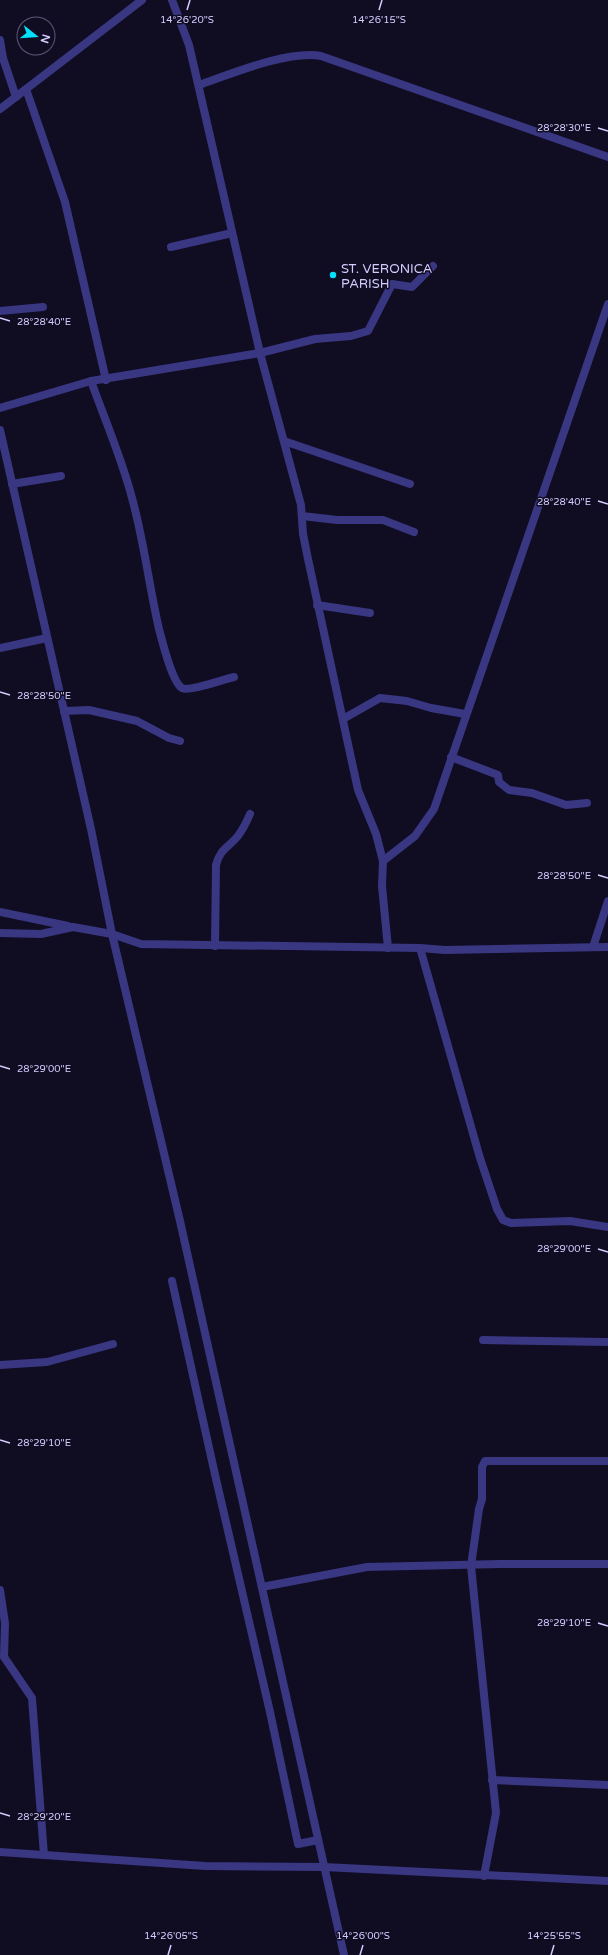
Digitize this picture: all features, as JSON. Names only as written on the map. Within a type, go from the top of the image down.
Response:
[{"type":"street","points":[[172,0],[184,28],[199,84],[260,353],[301,505],[304,534],[317,605],[344,719],[358,790],[376,834],[383,862],[382,886],[388,948]]},
{"type":"street","points":[[0,109],[140,1]]},
{"type":"street","points":[[0,40],[3,58],[16,97]]},
{"type":"street","points":[[199,84],[291,57],[311,54],[321,56],[608,157]]},
{"type":"street","points":[[26,89],[65,202],[106,380]]},
{"type":"street","points":[[171,247],[232,233]]},
{"type":"street","points":[[0,408],[91,381],[106,380],[260,353],[315,339],[351,336],[368,331],[392,284],[412,287],[433,266]]},
{"type":"street","points":[[383,862],[415,836],[434,809],[465,714],[608,304]]},
{"type":"street","points":[[0,311],[43,307]]},
{"type":"street","points":[[91,381],[132,498],[146,555],[153,605],[162,641],[177,682],[182,688],[190,689],[234,677]]},
{"type":"street","points":[[0,430],[91,829],[112,934],[180,1221],[344,1955]]},
{"type":"street","points":[[284,441],[410,484]]},
{"type":"street","points":[[12,484],[61,476]]},
{"type":"street","points":[[302,516],[337,520],[383,520],[414,532]]},
{"type":"street","points":[[317,605],[370,613]]},
{"type":"street","points":[[0,648],[47,638]]},
{"type":"street","points":[[344,719],[380,698],[407,701],[431,708],[465,714]]},
{"type":"street","points":[[64,711],[89,710],[137,721],[169,738],[180,742]]},
{"type":"street","points":[[451,758],[498,775],[499,782],[509,790],[532,793],[566,805],[587,803]]},
{"type":"street","points":[[215,946],[216,866],[218,858],[221,851],[237,837],[250,814]]},
{"type":"street","points":[[593,947],[608,901]]},
{"type":"street","points":[[0,912],[112,934],[141,944],[420,948],[445,950],[608,947]]},
{"type":"street","points":[[0,933],[41,934],[73,927]]},
{"type":"street","points":[[420,948],[480,1158],[497,1209],[503,1220],[511,1223],[570,1221],[608,1227]]},
{"type":"street","points":[[172,1281],[270,1712],[298,1844],[318,1840]]},
{"type":"street","points":[[483,1340],[608,1342]]},
{"type":"street","points":[[0,1365],[47,1362],[113,1344]]},
{"type":"street","points":[[484,1876],[496,1813],[471,1566],[482,1499],[482,1467],[485,1461],[608,1461]]},
{"type":"street","points":[[262,1587],[367,1567],[471,1566],[500,1564],[608,1564]]},
{"type":"street","points":[[0,1590],[5,1623],[4,1657],[32,1698],[44,1855]]},
{"type":"street","points":[[492,1780],[608,1785]]},
{"type":"street","points":[[0,1852],[205,1866],[324,1867],[608,1882]]},
{"type":"place","name":"ST. VERONICA PARISH","points":[[333,275]]}]
